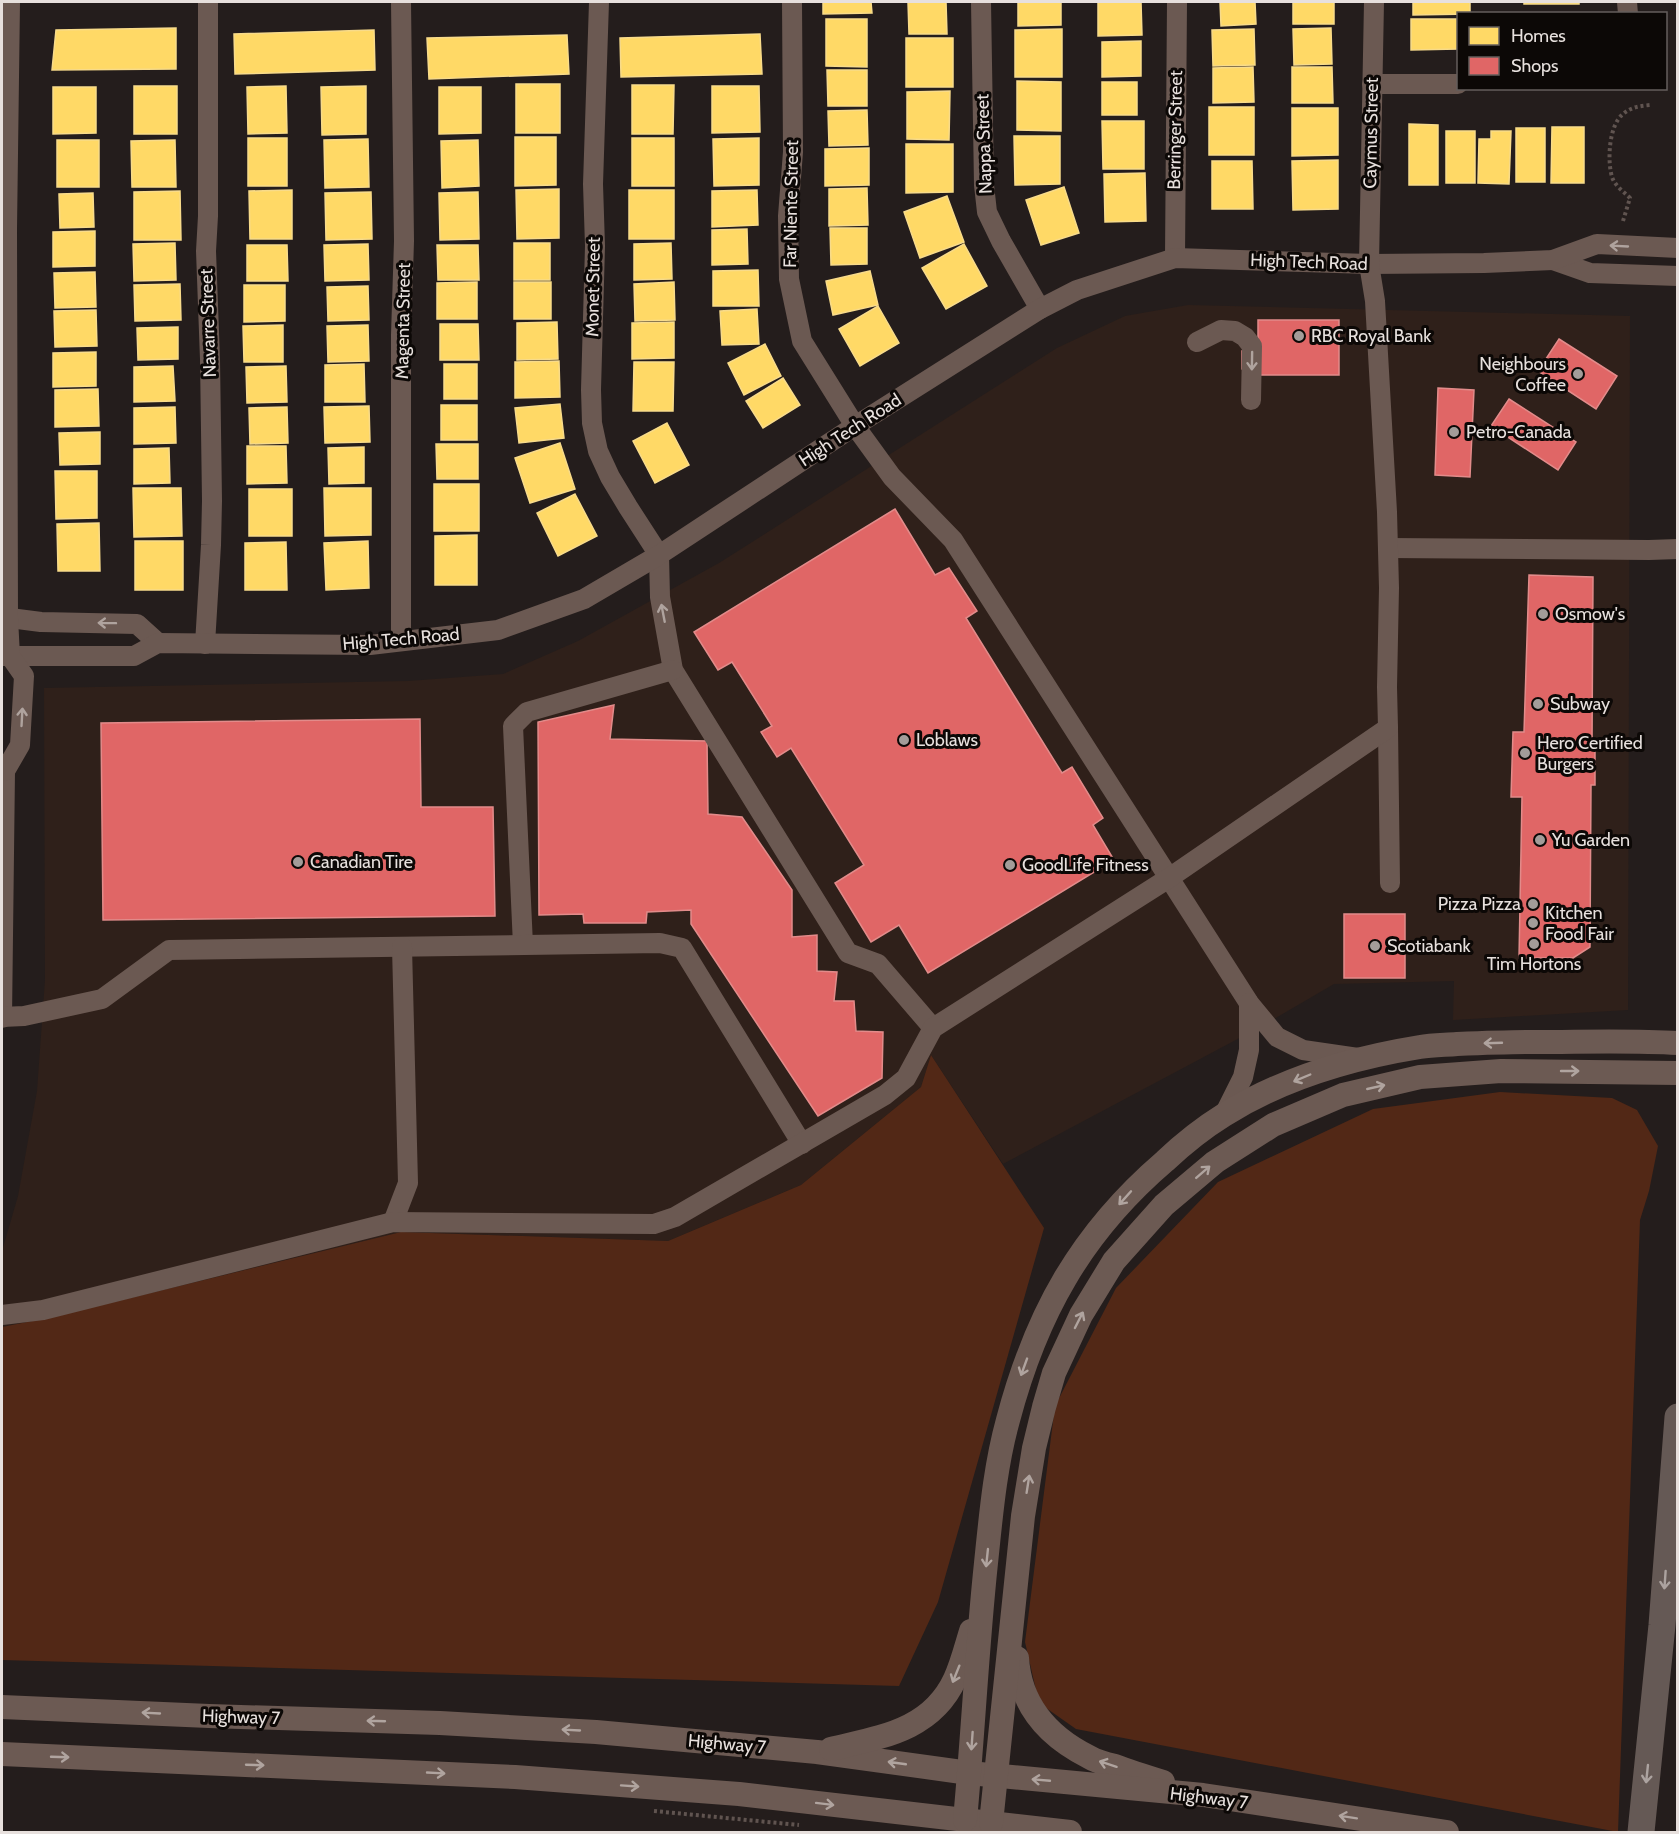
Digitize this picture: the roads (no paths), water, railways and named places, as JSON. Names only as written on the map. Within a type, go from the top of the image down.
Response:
[{"type":"highway","points":[[1641,1833],[1662,1625],[1677,1416]]},
{"type":"main road","points":[[965,1820],[982,1599],[994,1484],[1007,1422],[1023,1368],[1043,1319],[1065,1276],[1101,1225],[1137,1185],[1183,1145],[1224,1115],[1263,1094],[1317,1071],[1423,1046],[1496,1042],[1677,1043]]},
{"type":"main road","points":[[992,1823],[1023,1516],[1034,1448],[1054,1373],[1081,1315],[1114,1261],[1164,1205],[1215,1162],[1273,1125],[1343,1095],[1420,1077],[1501,1071],[1677,1073]]},
{"type":"main road","points":[[817,1752],[890,1735],[928,1716],[944,1698],[955,1679],[982,1599]]},
{"type":"main road","points":[[1013,1605],[1017,1667],[1021,1688],[1042,1723],[1058,1739],[1090,1758],[1203,1796]]},
{"type":"main road","name":"Highway 7","points":[[3,1705],[209,1716],[440,1723],[596,1732],[817,1752],[969,1773],[1203,1796],[1447,1833]]},
{"type":"main road","points":[[2,1754],[515,1777],[739,1794],[1070,1833]]},
{"type":"street","points":[[10,2],[4,659],[24,676],[20,745],[3,768],[2,1017],[24,1016],[102,999],[169,950],[660,943],[682,948],[802,1144]]},
{"type":"street","name":"Navarre Street","points":[[205,644],[212,501],[206,251],[208,2]]},
{"type":"street","name":"Magenta Street","points":[[400,2],[404,241],[401,335],[401,640]]},
{"type":"street","name":"Monet Street","points":[[599,2],[593,184],[595,246],[592,423],[598,451],[610,477],[659,555]]},
{"type":"street","name":"Far Niente Street","points":[[792,2],[793,152],[788,216],[789,279],[802,341],[855,426],[892,477],[953,540],[1249,1003],[1277,1037],[1303,1050],[1364,1059]]},
{"type":"street","name":"Nappa Street","points":[[981,2],[984,173],[987,212],[1040,309]]},
{"type":"street","name":"Berringer Street","points":[[1175,258],[1178,2]]},
{"type":"street","name":"Caymus Street","points":[[1374,2],[1369,264],[1376,312],[1388,512],[1387,687],[1390,883]]},
{"type":"street","points":[[1372,84],[1457,84]]},
{"type":"street","name":"High Tech Road","points":[[4,659],[134,656],[158,643],[370,645],[498,630],[584,599],[659,555],[855,426],[1040,309],[1077,290],[1175,258],[1369,264],[1553,260],[1597,244],[1677,248]]},
{"type":"street","name":"High Tech Road","points":[[1553,260],[1590,273],[1677,276]]},
{"type":"street","points":[[1197,342],[1221,330],[1236,331],[1245,337],[1252,346],[1251,400]]},
{"type":"street","points":[[1388,548],[1677,549]]},
{"type":"street","points":[[659,555],[660,597],[673,670],[848,953],[878,964],[933,1028]]},
{"type":"street","points":[[5,617],[41,622],[137,624],[158,643]]},
{"type":"street","points":[[523,945],[513,726],[527,712],[673,670]]},
{"type":"street","points":[[2,1315],[43,1310],[393,1222],[654,1224],[675,1217],[885,1095],[906,1078],[933,1028],[1169,878],[1388,728]]},
{"type":"street","points":[[393,1222],[408,1183],[402,947]]},
{"type":"street","points":[[1224,1115],[1243,1077],[1250,1050],[1249,1003]]},
{"type":"place","name":"RBC Royal Bank","points":[[1299,336]]},
{"type":"place","name":"Neighbours Coffee","points":[[1578,374]]},
{"type":"place","name":"Petro-Canada","points":[[1454,432]]},
{"type":"place","name":"Osmow's","points":[[1543,614]]},
{"type":"place","name":"Subway","points":[[1538,704]]},
{"type":"place","name":"Loblaws","points":[[904,740]]},
{"type":"place","name":"Hero Certified Burgers","points":[[1525,753]]},
{"type":"place","name":"Yu Garden","points":[[1540,840]]},
{"type":"place","name":"Canadian Tire","points":[[298,862]]},
{"type":"place","name":"GoodLife Fitness","points":[[1010,865]]},
{"type":"place","name":"Pizza Pizza","points":[[1533,904]]},
{"type":"place","name":"Kitchen Food Fair","points":[[1533,923]]},
{"type":"place","name":"Tim Hortons","points":[[1534,944]]},
{"type":"place","name":"Scotiabank","points":[[1375,946]]}]
